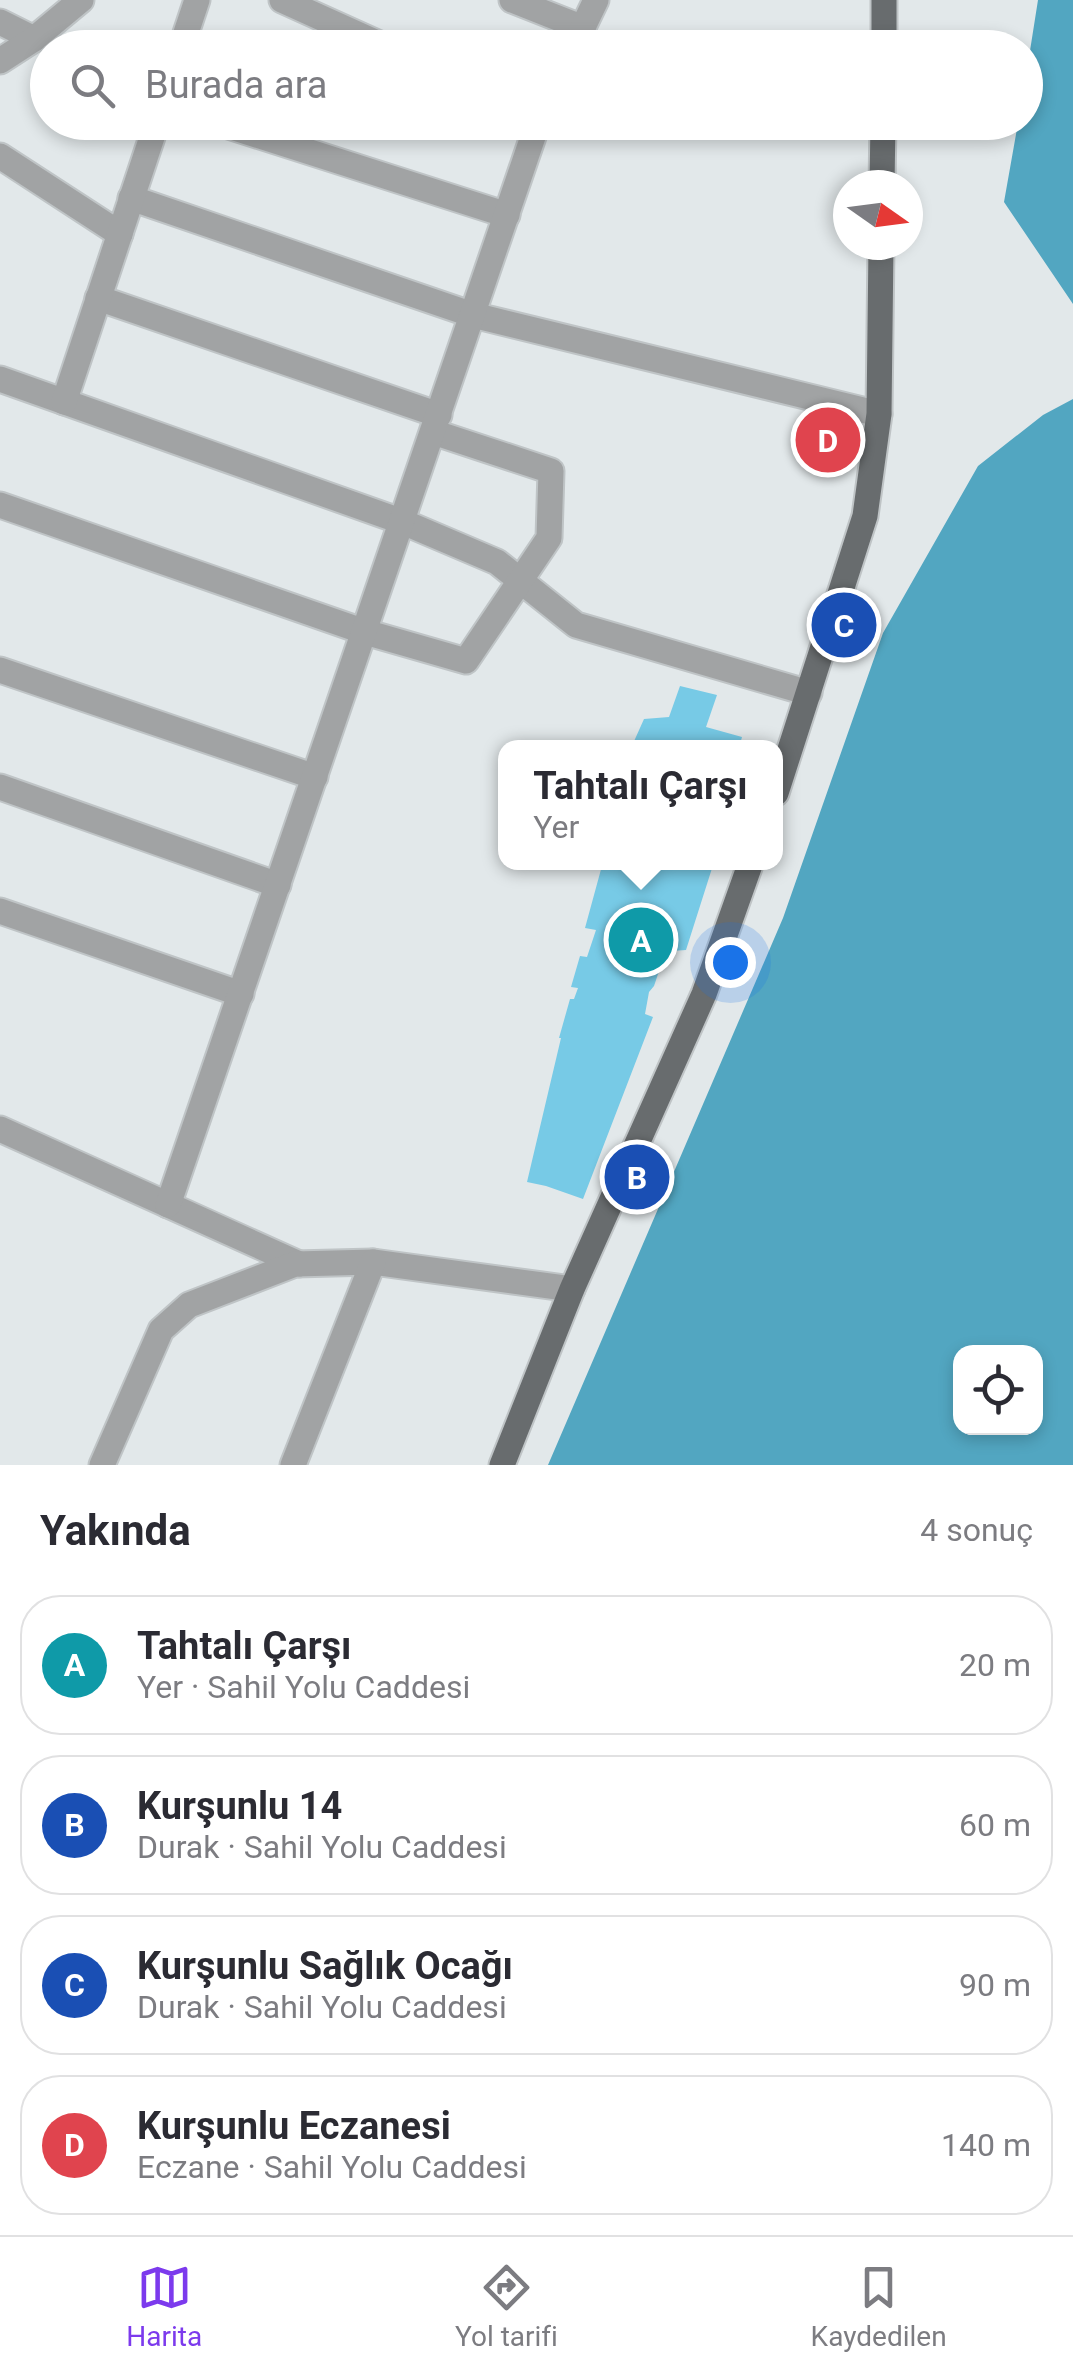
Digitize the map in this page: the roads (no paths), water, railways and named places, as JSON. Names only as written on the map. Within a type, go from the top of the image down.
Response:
[{"type":"main road","points":[[884,0],[884,30]]},
{"type":"main road","points":[[882,170],[883,140]]},
{"type":"main road","points":[[783,772],[865,516],[879,414],[881,260]]},
{"type":"main road","points":[[502,1465],[572,1289],[704,994],[748,870]]},
{"type":"street","points":[[45,30],[81,0]]},
{"type":"street","points":[[188,30],[197,0]]},
{"type":"street","points":[[282,0],[348,30]]},
{"type":"street","points":[[512,0],[564,30]]},
{"type":"street","points":[[582,30],[596,0]]},
{"type":"street","points":[[0,22],[30,37]]},
{"type":"street","points":[[0,61],[30,42]]},
{"type":"street","points":[[64,402],[150,140]]},
{"type":"street","points":[[272,140],[507,215]]},
{"type":"street","points":[[168,1205],[532,140]]},
{"type":"street","points":[[0,156],[120,234]]},
{"type":"street","points":[[131,198],[473,315],[879,414]]},
{"type":"street","points":[[0,505],[365,632],[466,662],[548,538],[550,470],[98,298]]},
{"type":"street","points":[[0,379],[402,522],[497,562],[576,625],[809,693]]},
{"type":"street","points":[[0,670],[315,777]]},
{"type":"street","points":[[0,787],[278,885]]},
{"type":"street","points":[[0,911],[241,994]]},
{"type":"street","points":[[0,1130],[300,1264]]},
{"type":"street","points":[[102,1465],[161,1330],[189,1304],[300,1264],[373,1262],[572,1289]]},
{"type":"street","points":[[293,1465],[373,1262]]},
{"type":"water","points":[[1038,0],[1073,0],[1073,304],[1004,202],[1015,140],[1043,140],[1043,30],[1033,30]]},
{"type":"water","points":[[1073,399],[1073,1465],[548,1465],[783,918],[883,633],[978,466],[1043,415]]},
{"type":"place","name":"Kurşunlu Eczanesi","points":[[828,440]]},
{"type":"place","name":"Kurşunlu Sağlık Ocağı","points":[[844,625]]},
{"type":"place","name":"Tahtalı Çarşı","points":[[641,940]]},
{"type":"place","name":"Kurşunlu 14","points":[[637,1177]]}]
